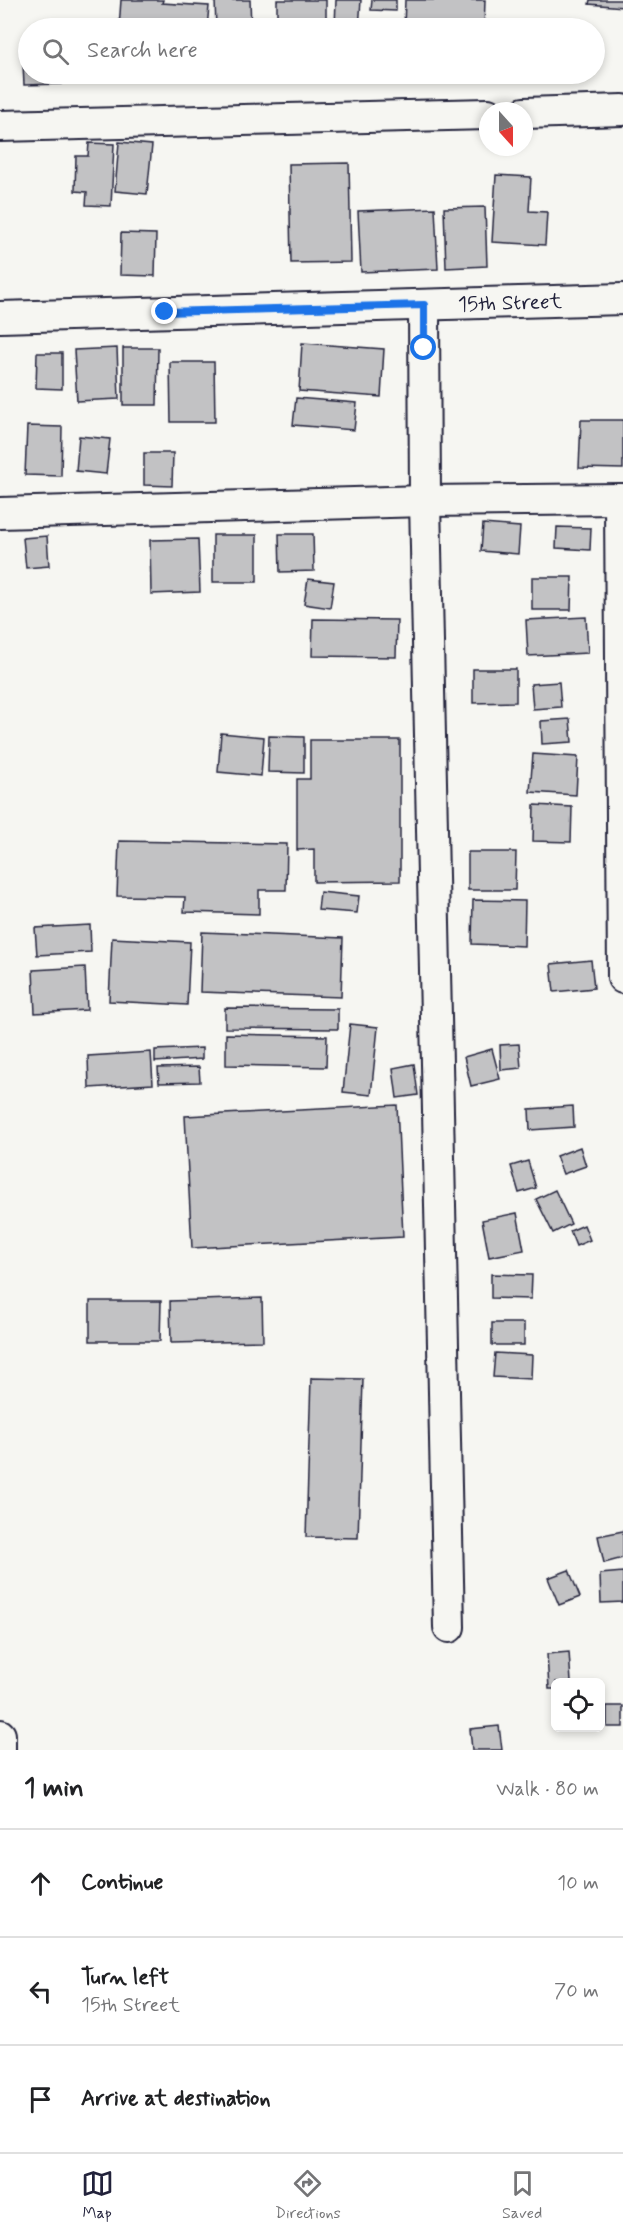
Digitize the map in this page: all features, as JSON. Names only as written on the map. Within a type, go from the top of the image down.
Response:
[{"type":"street","points":[[533,113],[623,110]]},
{"type":"street","points":[[0,126],[479,114]]},
{"type":"street","name":"15th Street","points":[[0,317],[623,299]]},
{"type":"street","points":[[424,305],[424,501],[448,1627]]},
{"type":"street","points":[[0,513],[424,501],[622,499],[623,978]]},
{"type":"street","points":[[0,1735],[0,1750]]},
{"type":"building","points":[[121,0],[163,0],[162,3],[209,6],[208,18],[120,18]]},
{"type":"building","points":[[215,0],[250,0],[251,18],[216,18]]},
{"type":"building","points":[[277,0],[326,0],[326,18],[277,18]]},
{"type":"building","points":[[336,0],[361,0],[360,18],[335,18]]},
{"type":"building","points":[[372,0],[396,0],[396,11],[371,10]]},
{"type":"building","points":[[405,0],[485,0],[484,18],[404,18]]},
{"type":"building","points":[[590,0],[623,0],[623,7],[589,4]]},
{"type":"building","points":[[119,142],[152,145],[147,194],[115,191]]},
{"type":"building","points":[[89,143],[114,144],[111,206],[86,205],[87,192],[75,191],[76,156],[88,156]]},
{"type":"building","points":[[349,163],[351,262],[291,263],[289,164]]},
{"type":"building","points":[[496,175],[531,177],[529,211],[547,212],[545,245],[492,242]]},
{"type":"building","points":[[485,207],[487,266],[446,268],[444,208]]},
{"type":"building","points":[[435,208],[438,269],[361,272],[358,211]]},
{"type":"building","points":[[121,233],[156,234],[155,276],[120,275]]},
{"type":"building","points":[[302,343],[384,349],[381,397],[299,391]]},
{"type":"building","points":[[117,348],[119,399],[77,401],[74,350]]},
{"type":"building","points":[[123,348],[158,348],[157,405],[123,405]]},
{"type":"building","points":[[37,353],[62,353],[62,389],[36,388]]},
{"type":"building","points":[[170,362],[214,362],[215,422],[171,422]]},
{"type":"building","points":[[296,398],[357,403],[354,430],[293,425]]},
{"type":"building","points":[[581,420],[623,420],[623,469],[579,468]]},
{"type":"building","points":[[27,426],[62,427],[61,476],[25,475]]},
{"type":"building","points":[[79,436],[110,439],[106,474],[76,471]]},
{"type":"building","points":[[144,453],[173,453],[172,486],[144,485]]},
{"type":"building","points":[[483,524],[520,527],[518,554],[481,551]]},
{"type":"building","points":[[557,527],[591,528],[590,550],[556,548]]},
{"type":"building","points":[[279,534],[313,534],[314,571],[280,572]]},
{"type":"building","points":[[213,535],[257,535],[257,582],[213,582]]},
{"type":"building","points":[[47,536],[49,566],[26,568],[23,538]]},
{"type":"building","points":[[198,539],[200,592],[151,594],[150,540]]},
{"type":"building","points":[[532,577],[572,577],[571,610],[532,610]]},
{"type":"building","points":[[308,579],[334,582],[330,608],[304,604]]},
{"type":"building","points":[[586,617],[588,653],[528,656],[526,620]]},
{"type":"building","points":[[313,619],[397,620],[396,657],[312,656]]},
{"type":"building","points":[[473,669],[516,669],[516,702],[473,703]]},
{"type":"building","points":[[559,682],[561,707],[533,709],[531,684]]},
{"type":"building","points":[[570,719],[572,742],[542,744],[541,721]]},
{"type":"building","points":[[221,733],[264,737],[261,776],[218,772]]},
{"type":"building","points":[[269,736],[304,737],[304,773],[268,772]]},
{"type":"building","points":[[310,740],[400,740],[400,881],[314,882],[314,849],[297,850],[297,779],[310,779]]},
{"type":"building","points":[[533,754],[578,757],[576,795],[530,792]]},
{"type":"building","points":[[534,805],[572,807],[571,842],[533,841]]},
{"type":"building","points":[[119,841],[287,844],[286,890],[259,890],[259,914],[184,912],[185,897],[117,896]]},
{"type":"building","points":[[468,852],[516,852],[515,890],[468,890]]},
{"type":"building","points":[[320,892],[359,896],[357,913],[318,910]]},
{"type":"building","points":[[473,900],[525,901],[524,946],[472,944]]},
{"type":"building","points":[[90,925],[91,952],[37,955],[35,928]]},
{"type":"building","points":[[202,932],[343,938],[341,997],[200,992]]},
{"type":"building","points":[[112,938],[190,942],[187,1005],[109,1001]]},
{"type":"building","points":[[591,960],[594,988],[554,992],[551,964]]},
{"type":"building","points":[[85,967],[87,1010],[35,1013],[33,970]]},
{"type":"building","points":[[225,1008],[338,1009],[338,1029],[225,1028]]},
{"type":"building","points":[[350,1024],[378,1027],[371,1095],[343,1092]]},
{"type":"building","points":[[226,1034],[327,1036],[326,1067],[226,1065]]},
{"type":"building","points":[[519,1044],[521,1068],[501,1070],[500,1045]]},
{"type":"building","points":[[202,1048],[202,1059],[155,1062],[155,1050]]},
{"type":"building","points":[[492,1049],[500,1079],[471,1086],[464,1057]]},
{"type":"building","points":[[151,1052],[153,1084],[89,1088],[88,1056]]},
{"type":"building","points":[[414,1064],[418,1095],[397,1098],[393,1068]]},
{"type":"building","points":[[199,1067],[200,1082],[159,1083],[158,1068]]},
{"type":"building","points":[[397,1105],[403,1237],[192,1248],[185,1116]]},
{"type":"building","points":[[573,1106],[574,1127],[530,1130],[529,1109]]},
{"type":"building","points":[[580,1147],[586,1166],[563,1174],[556,1156]]},
{"type":"building","points":[[528,1161],[536,1188],[519,1193],[511,1166]]},
{"type":"building","points":[[555,1190],[571,1224],[553,1233],[536,1199]]},
{"type":"building","points":[[517,1213],[524,1250],[489,1257],[482,1220]]},
{"type":"building","points":[[584,1225],[590,1240],[576,1246],[570,1231]]},
{"type":"building","points":[[491,1274],[532,1275],[531,1299],[491,1298]]},
{"type":"building","points":[[262,1298],[263,1341],[171,1343],[170,1301]]},
{"type":"building","points":[[90,1301],[161,1301],[160,1341],[90,1341]]},
{"type":"building","points":[[492,1323],[524,1323],[524,1345],[492,1345]]},
{"type":"building","points":[[495,1353],[532,1355],[531,1379],[493,1377]]},
{"type":"building","points":[[311,1378],[363,1379],[358,1538],[306,1537]]},
{"type":"building","points":[[623,1531],[623,1558],[604,1563],[598,1536]]},
{"type":"building","points":[[569,1570],[580,1597],[559,1605],[548,1578]]},
{"type":"building","points":[[623,1572],[623,1602],[601,1603],[600,1574]]},
{"type":"building","points":[[569,1652],[571,1678],[551,1678],[551,1689],[549,1689],[547,1654]]},
{"type":"building","points":[[607,1706],[623,1706],[623,1727],[607,1727]]},
{"type":"building","points":[[499,1726],[502,1750],[472,1750],[470,1729]]},
{"type":"route","points":[[165,312],[424,305],[424,348]]}]
